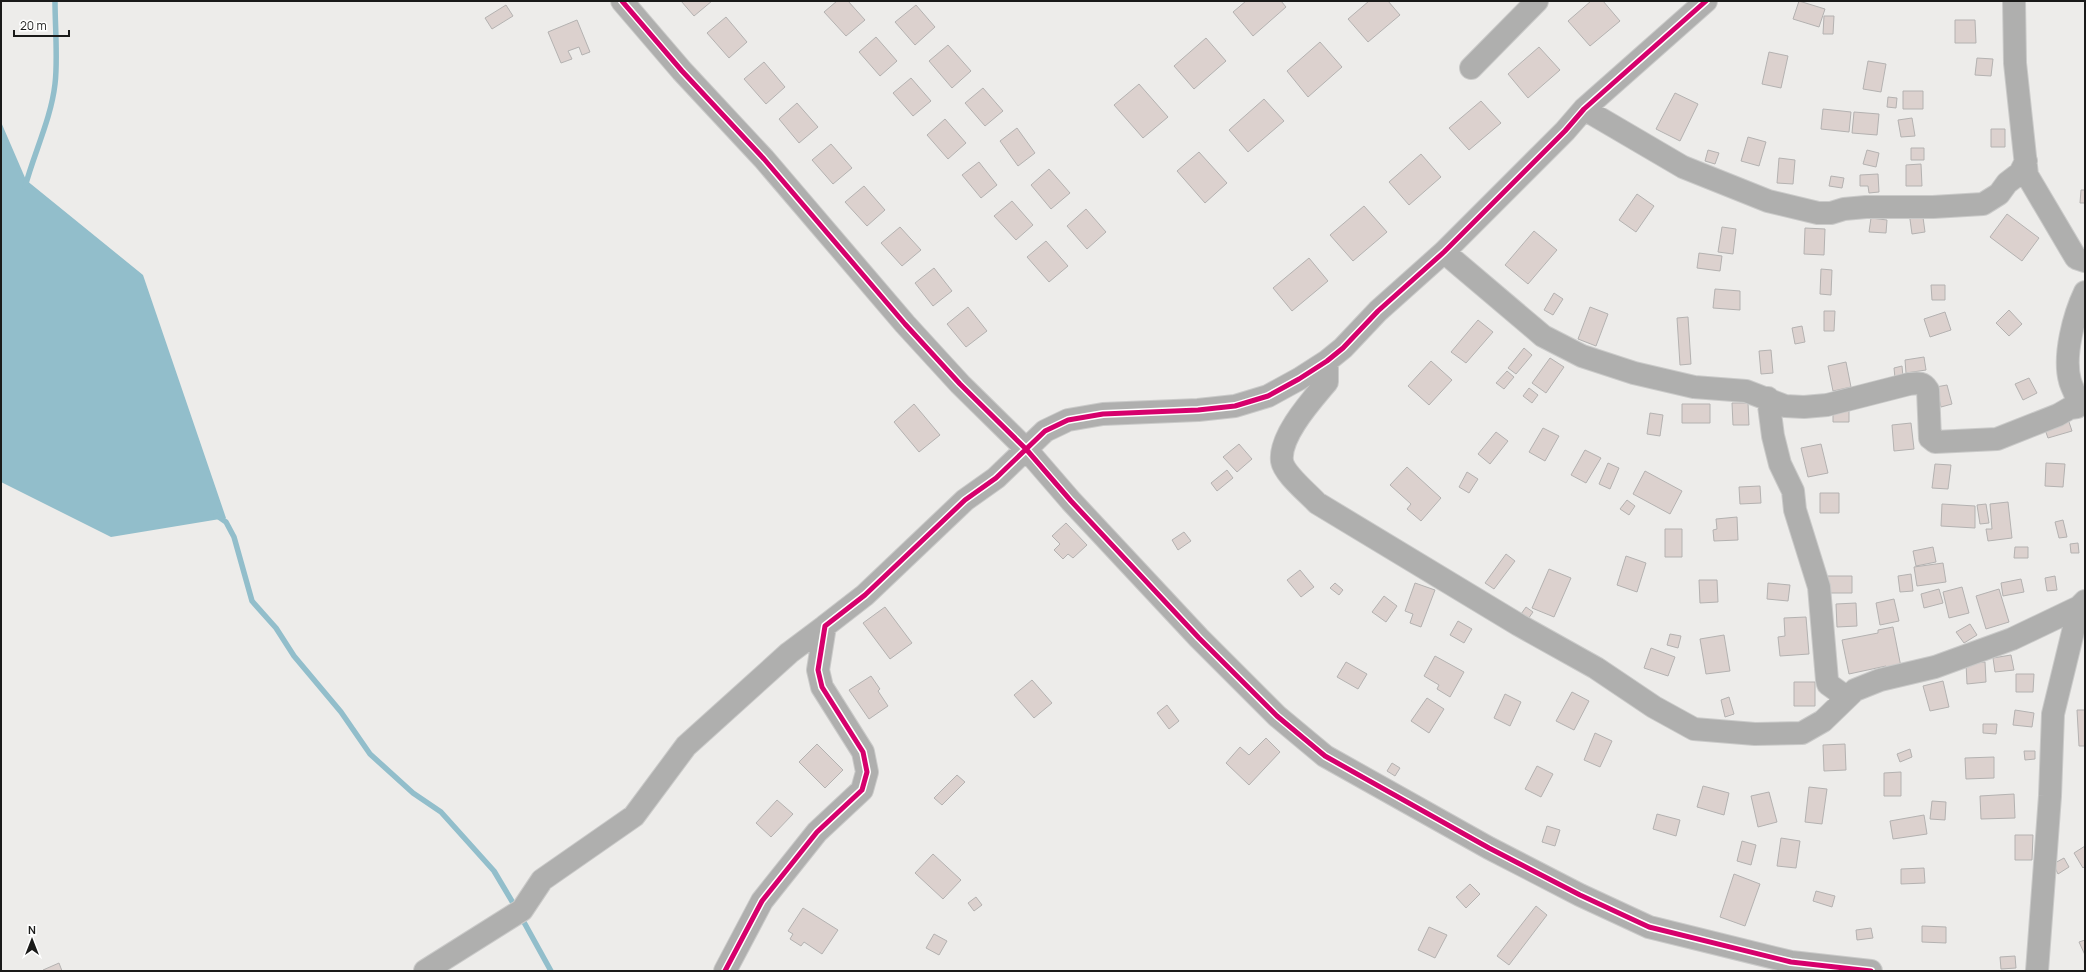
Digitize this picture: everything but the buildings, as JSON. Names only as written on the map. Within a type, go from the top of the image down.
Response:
[{"type":"street","points":[[622,1],[682,71],[764,159],[905,324],[960,384],[1026,449],[1071,501],[1199,638],[1277,716],[1325,756],[1489,848],[1580,895],[1649,927],[1709,944],[1791,962],[1871,971]]},
{"type":"street","points":[[1471,68],[1537,1]]},
{"type":"street","points":[[425,971],[522,910],[542,880],[634,816],[686,746],[789,653],[865,595],[965,500],[996,478],[1045,431],[1068,420],[1103,414],[1235,406],[1268,396],[1299,380],[1327,361],[1343,348],[1378,310],[1444,252],[1565,131],[1584,109],[1706,1]]},
{"type":"street","points":[[1444,252],[1543,336],[1582,356],[1634,373],[1694,387],[1746,391],[1768,398],[1785,406],[1804,407],[1827,405],[1919,383],[1924,385],[1928,390],[1932,442],[1997,439],[2058,415],[2070,408],[2077,407],[2078,403],[2070,381],[2067,364],[2079,305],[2085,292],[2081,260],[2027,175],[2016,63],[2014,1]]},
{"type":"street","points":[[1584,109],[1684,167],[1768,201],[1818,213],[1831,213],[1844,209],[1866,207],[1933,207],[1983,204],[1999,194],[2007,183],[2020,172],[2026,161]]},
{"type":"street","points":[[1327,361],[1327,382],[1312,400],[1285,441],[1282,461],[1289,475],[1318,503],[1519,625],[1596,668],[1654,707],[1694,729],[1755,734],[1802,733],[1823,721],[1855,690],[1880,680],[1935,667],[2012,639],[2082,604]]},
{"type":"street","points":[[1768,398],[1773,436],[1780,464],[1793,491],[1795,510],[1819,587],[1828,684],[1846,698]]},
{"type":"street","points":[[2037,971],[2050,796],[2053,714],[2082,604]]},
{"type":"street","points":[[725,971],[762,901],[817,832],[862,790],[867,772],[863,752],[822,688],[818,670],[825,626]]},
{"type":"water","points":[[1,122],[26,180],[143,275],[226,518],[111,537],[1,482]]},
{"type":"waterway","points":[[25,187],[53,97],[56,64],[55,1]]},
{"type":"waterway","points":[[216,515],[226,522],[234,537],[252,601],[276,628],[294,656],[341,712],[370,754],[413,793],[441,812],[494,871],[516,908]]},
{"type":"waterway","points":[[520,915],[551,971]]},
{"type":"cycle path","points":[[622,1],[682,71],[764,159],[905,324],[960,384],[1026,449],[1071,501],[1199,638],[1277,716],[1325,756],[1489,848],[1580,895],[1649,927],[1791,962],[1871,971]]},
{"type":"cycle path","points":[[725,971],[762,901],[817,832],[862,790],[867,772],[863,752],[822,687],[818,670],[825,626],[865,595],[965,500],[996,478],[1045,431],[1068,420],[1103,414],[1198,410],[1235,406],[1268,396],[1327,361],[1343,348],[1378,311],[1444,252],[1565,131],[1584,109],[1706,1]]}]
